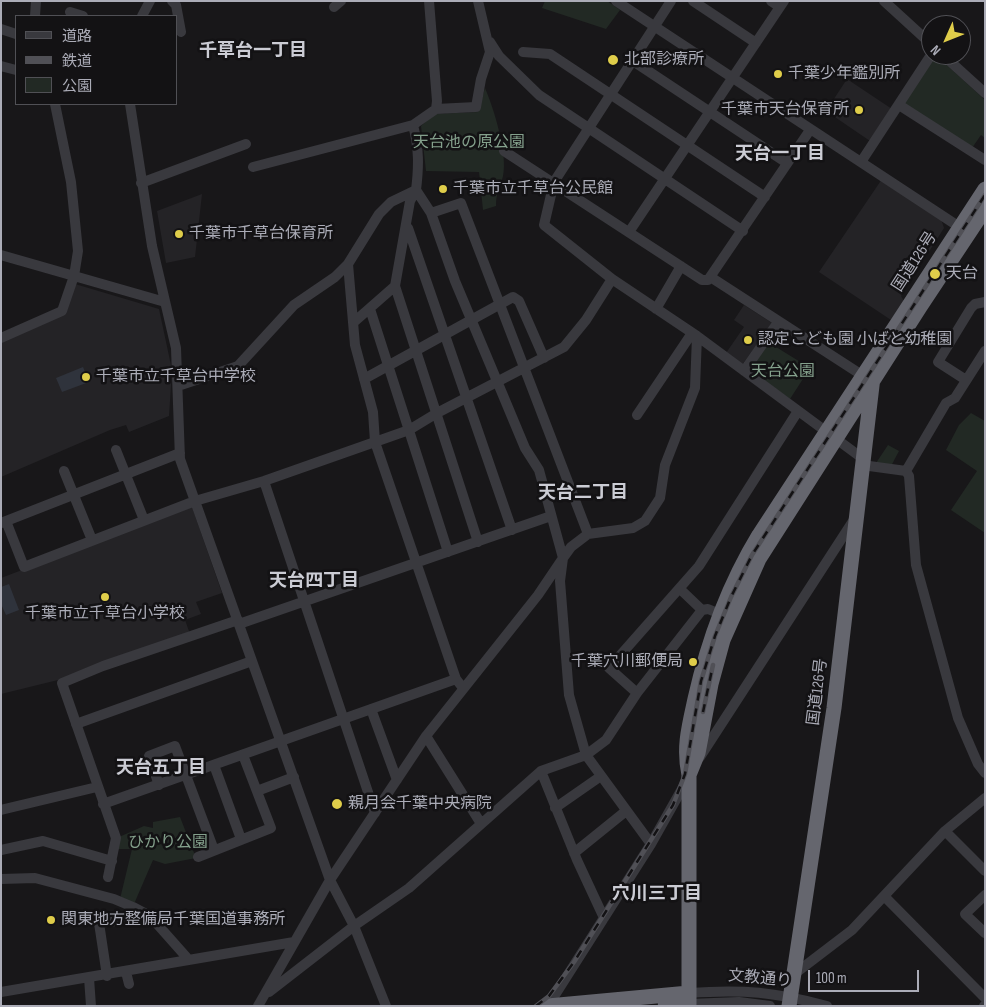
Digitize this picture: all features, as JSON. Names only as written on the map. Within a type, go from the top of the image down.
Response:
[{"type":"highway","name":"国道126号","points":[[689,999],[689,775],[685,756],[689,724],[705,656],[720,614],[749,552],[831,435],[964,230],[985,190]]},
{"type":"highway","name":"国道126号","points":[[790,1001],[834,708],[857,515],[867,379],[876,354],[964,230],[985,209]]},
{"type":"highway","name":"国道126号","points":[[689,775],[698,753],[717,660],[739,600],[766,548],[831,435]]},
{"type":"highway","points":[[548,1006],[689,999]]},
{"type":"highway","points":[[665,1006],[689,999]]},
{"type":"street","points":[[36,1],[36,15]]},
{"type":"street","points":[[172,1],[176,5],[178,15]]},
{"type":"street","points":[[429,1],[436,109]]},
{"type":"street","points":[[253,167],[412,125],[436,109],[476,107],[481,78],[490,59],[490,42],[478,1]]},
{"type":"street","points":[[616,1],[964,230]]},
{"type":"street","points":[[671,1],[554,182],[544,225],[612,280],[694,334],[744,370],[831,435],[862,462],[906,471],[909,476],[916,565],[958,718],[978,764],[985,773]]},
{"type":"street","points":[[693,1],[756,43]]},
{"type":"street","points":[[630,232],[782,4],[771,1]]},
{"type":"street","points":[[884,1],[921,35]]},
{"type":"street","points":[[142,15],[146,2]]},
{"type":"street","points":[[70,12],[80,15]]},
{"type":"street","points":[[178,16],[181,32]]},
{"type":"street","points":[[1,29],[15,34]]},
{"type":"street","points":[[490,42],[500,56],[539,95],[743,231]]},
{"type":"street","points":[[523,52],[550,54],[765,196]]},
{"type":"street","points":[[633,61],[787,163]]},
{"type":"street","points":[[861,162],[925,65]]},
{"type":"street","points":[[954,65],[985,93]]},
{"type":"street","points":[[1,66],[15,70]]},
{"type":"street","points":[[1,338],[62,311],[74,276],[78,251],[71,182],[55,105]]},
{"type":"street","points":[[130,105],[152,246],[176,348],[180,453],[195,501],[330,880],[354,926],[386,1006]]},
{"type":"street","points":[[899,105],[985,160]]},
{"type":"street","points":[[412,125],[418,144],[419,163],[416,190],[410,201],[395,286],[478,542]]},
{"type":"street","points":[[712,278],[810,130]]},
{"type":"street","points":[[141,183],[246,144]]},
{"type":"street","points":[[504,151],[702,280],[712,278],[867,379]]},
{"type":"street","points":[[416,190],[431,212],[456,281],[525,448],[539,470],[563,558],[560,581],[569,696],[586,755],[651,844]]},
{"type":"street","points":[[178,386],[238,366],[294,305],[335,277],[348,264],[378,214],[391,202],[416,190]]},
{"type":"street","points":[[431,212],[461,203],[588,534]]},
{"type":"street","points":[[407,226],[465,398],[487,453],[489,466],[512,530]]},
{"type":"street","points":[[1,255],[165,302]]},
{"type":"street","points":[[348,264],[355,345],[374,412],[375,442],[456,679],[463,688]]},
{"type":"street","points":[[656,309],[681,266]]},
{"type":"street","points":[[180,453],[4,522],[24,566],[195,501],[264,481],[409,430],[437,412],[564,347],[586,320],[612,280]]},
{"type":"street","points":[[354,322],[395,286]]},
{"type":"street","points":[[364,379],[513,297],[519,301],[544,358]]},
{"type":"street","points":[[966,380],[938,362],[970,308],[985,302]]},
{"type":"street","points":[[370,309],[448,552]]},
{"type":"street","points":[[744,370],[778,322]]},
{"type":"street","points":[[637,415],[694,334]]},
{"type":"street","points":[[258,1006],[330,880],[426,736],[538,595],[571,547],[588,534],[633,528],[645,521],[656,506],[660,498],[665,465],[695,388],[694,334]]},
{"type":"street","points":[[906,471],[946,403],[955,398],[985,351]]},
{"type":"street","points":[[637,693],[609,668],[699,566],[798,411]]},
{"type":"street","points":[[116,450],[144,520]]},
{"type":"street","points":[[64,471],[92,540]]},
{"type":"street","points":[[264,481],[375,813]]},
{"type":"street","points":[[548,1006],[651,844],[681,794],[689,775],[857,515]]},
{"type":"street","points":[[108,877],[116,838],[62,683],[103,666],[304,602],[551,516]]},
{"type":"street","points":[[680,589],[702,610]]},
{"type":"street","points":[[265,996],[354,926],[409,888],[480,822],[541,770],[586,755],[612,733],[637,693],[702,610],[708,609],[720,614]]},
{"type":"street","points":[[76,724],[252,661]]},
{"type":"street","points":[[103,804],[456,679]]},
{"type":"street","points":[[372,709],[397,780]]},
{"type":"street","points":[[426,736],[480,822]]},
{"type":"street","points":[[159,785],[148,756],[175,746],[214,850]]},
{"type":"street","points":[[198,856],[270,828],[243,754]]},
{"type":"street","points":[[214,765],[241,839]]},
{"type":"street","points":[[541,770],[574,853],[604,918]]},
{"type":"street","points":[[555,808],[601,776]]},
{"type":"street","points":[[257,791],[294,777]]},
{"type":"street","points":[[1,810],[97,787]]},
{"type":"street","points":[[793,975],[852,930],[945,831],[985,798]]},
{"type":"street","points":[[574,853],[626,811]]},
{"type":"street","points":[[945,831],[985,872]]},
{"type":"street","points":[[1,850],[43,841],[112,861]]},
{"type":"street","points":[[1,879],[36,878],[114,899],[133,907],[150,916],[189,960]]},
{"type":"street","points":[[985,895],[965,914],[985,933]]},
{"type":"street","points":[[884,896],[985,998]]},
{"type":"street","points":[[107,976],[99,923],[124,920],[133,907]]},
{"type":"street","points":[[1,992],[107,976],[294,942]]},
{"type":"street","points":[[126,972],[129,984]]},
{"type":"street","points":[[89,978],[91,1006]]},
{"type":"street","name":"文教通り","points":[[689,999],[733,990],[827,1006]]},
{"type":"street","name":"文教通り","points":[[689,999],[770,1006]]},
{"type":"shaded area","name":"千葉市天台保育所","points":[[847,79],[892,109],[870,141],[826,111]]},
{"type":"shaded area","points":[[882,179],[941,219],[944,228],[901,296],[904,301],[891,320],[819,272]]},
{"type":"shaded area","name":"千葉市千草台保育所","points":[[202,194],[195,257],[166,263],[157,211]]},
{"type":"shaded area","name":"千葉市立千草台中学校","points":[[75,284],[159,309],[172,370],[169,416],[129,432],[126,425],[110,430],[1,477],[1,341],[66,313]]},
{"type":"shaded area","name":"認定こども園 小ばと幼稚園","points":[[744,305],[772,323],[742,365],[726,353],[744,327],[734,320]]},
{"type":"shaded area","points":[[83,367],[89,382],[62,392],[56,378]]},
{"type":"shaded area","name":"千葉市立千草台小学校","points":[[187,507],[192,507],[222,593],[196,602],[201,614],[185,620],[190,634],[58,680],[1,694],[1,578]]},
{"type":"shaded area","points":[[9,584],[19,610],[6,615],[1,604],[1,587]]},
{"type":"green space","points":[[545,1],[607,1],[620,10],[606,29],[542,8]]},
{"type":"green space","points":[[929,65],[947,65],[985,100],[985,138],[981,135],[972,148],[905,107],[904,102]]},
{"type":"green space","name":"天台池の原公園","points":[[485,88],[502,144],[504,167],[496,206],[483,210],[479,172],[426,171],[421,126],[434,114],[478,112]]},
{"type":"green space","name":"天台公園","points":[[768,342],[810,368],[790,399],[749,370]]},
{"type":"green space","points":[[971,413],[985,421],[985,533],[951,510],[977,471],[946,450],[959,425]]},
{"type":"green space","points":[[888,445],[899,451],[889,470],[874,466]]},
{"type":"green space","name":"ひかり公園","points":[[180,817],[196,858],[165,864],[153,860],[134,904],[120,899],[132,849],[117,849],[119,837],[144,826],[153,828],[153,822]]},
{"type":"railway","points":[[536,1006],[549,996],[574,962],[673,805],[685,774],[701,681],[715,636],[731,597],[752,555],[985,195]]},
{"type":"railway","points":[[703,712],[713,665]]},
{"type":"place","name":"北部診療所","points":[[613,60]]},
{"type":"place","name":"千葉少年鑑別所","points":[[778,74]]},
{"type":"place","name":"千葉市天台保育所","points":[[859,110]]},
{"type":"place","name":"千葉市立千草台公民館","points":[[443,189]]},
{"type":"place","name":"千葉市千草台保育所","points":[[179,234]]},
{"type":"place","name":"天台","points":[[935,274]]},
{"type":"place","name":"認定こども園 小ばと幼稚園","points":[[748,340]]},
{"type":"place","name":"千葉市立千草台中学校","points":[[86,377]]},
{"type":"place","name":"千葉市立千草台小学校","points":[[105,597]]},
{"type":"place","name":"千葉穴川郵便局","points":[[693,662]]},
{"type":"place","name":"親月会千葉中央病院","points":[[337,804]]},
{"type":"place","name":"関東地方整備局千葉国道事務所","points":[[51,920]]},
{"type":"district","name":"千草台一丁目","points":[[253,51]]},
{"type":"district","name":"天台一丁目","points":[[780,154]]},
{"type":"district","name":"天台二丁目","points":[[583,493]]},
{"type":"district","name":"天台四丁目","points":[[314,581]]},
{"type":"district","name":"天台五丁目","points":[[161,768]]},
{"type":"district","name":"穴川三丁目","points":[[657,894]]}]
